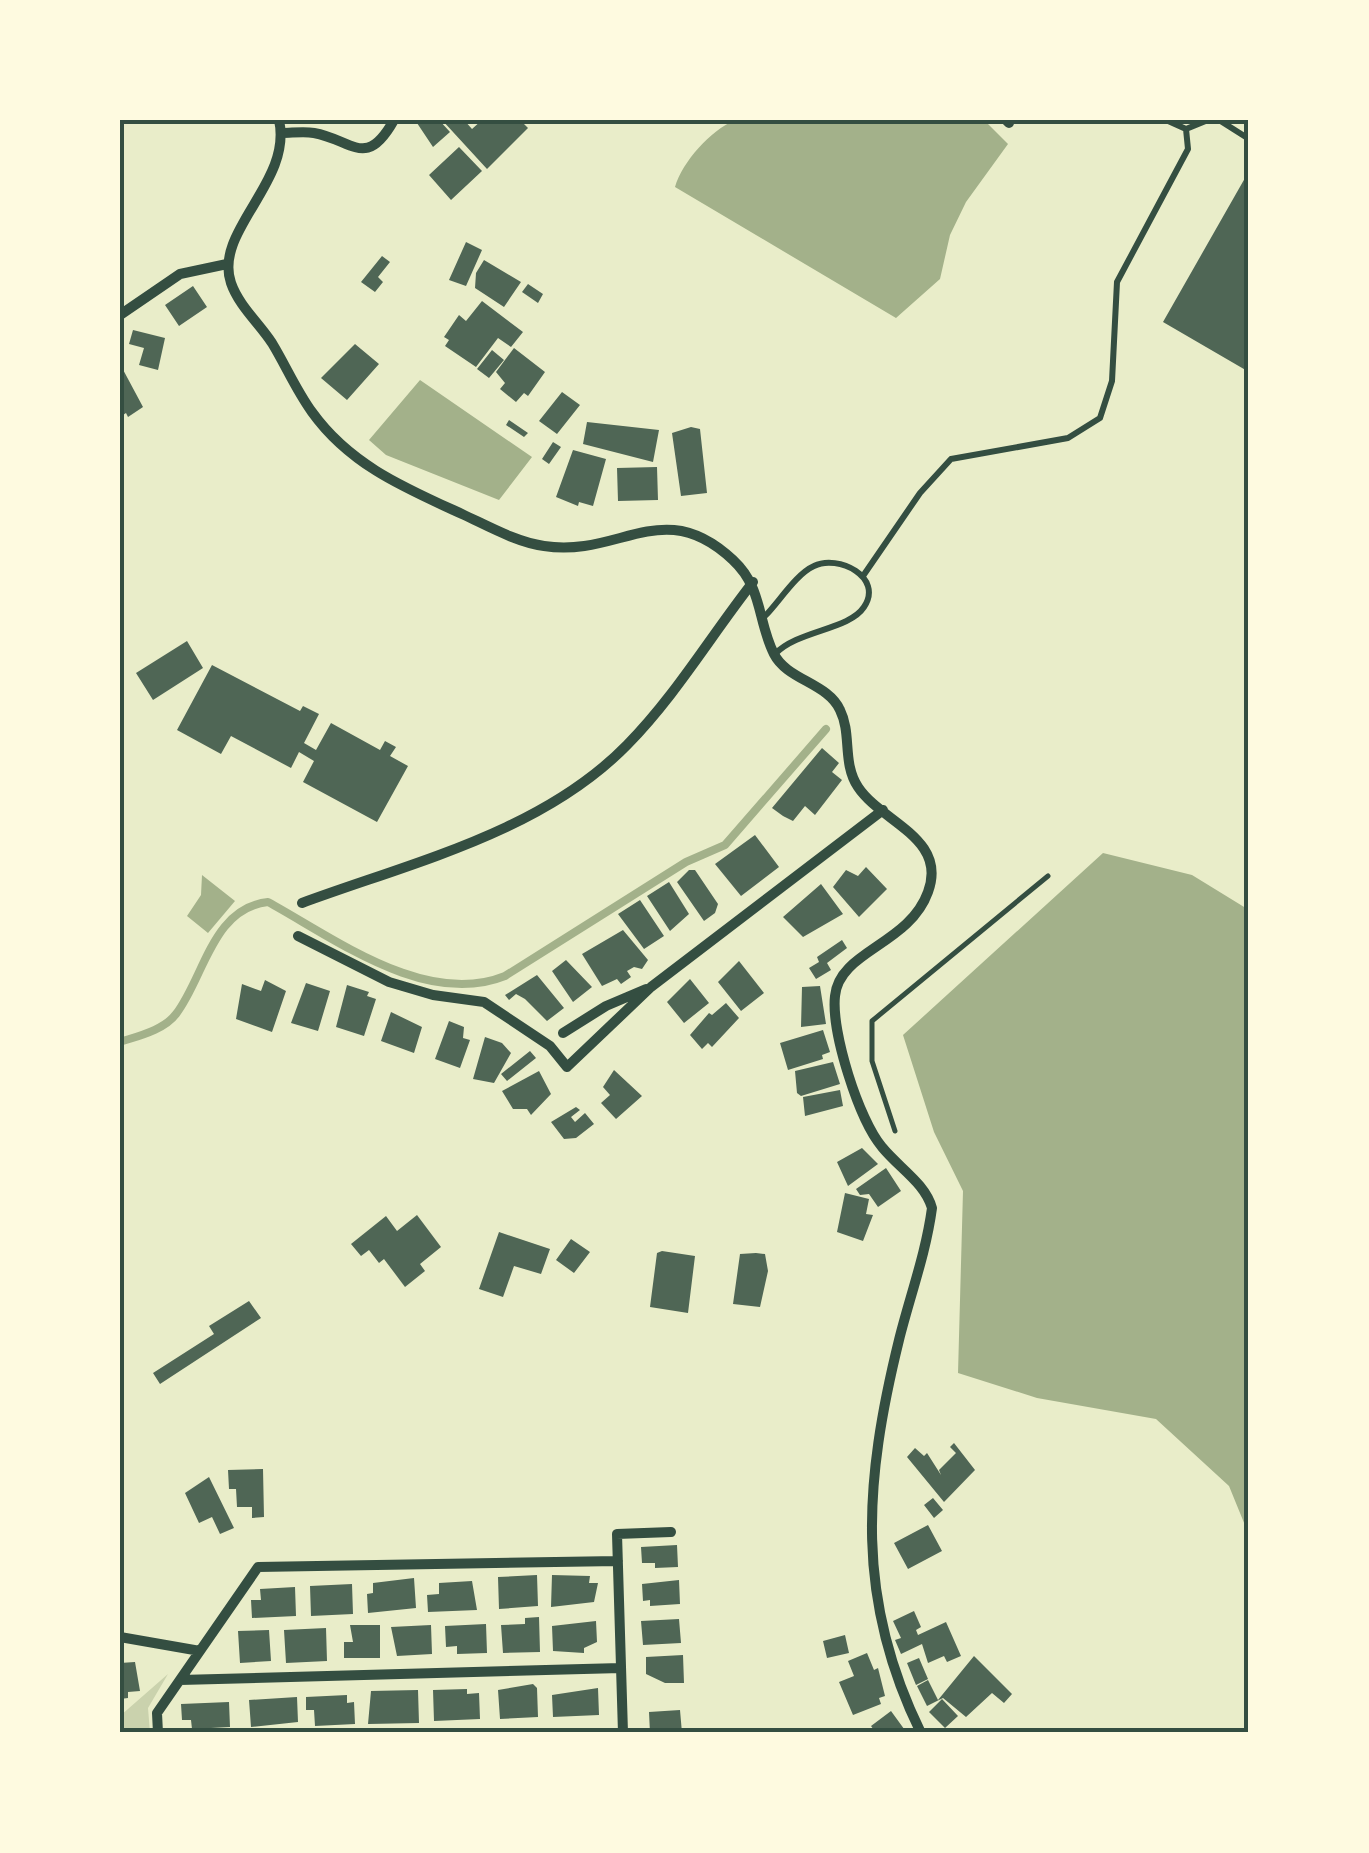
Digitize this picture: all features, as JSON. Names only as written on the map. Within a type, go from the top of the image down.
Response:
[{"type":"street","points":[[279,120],[282,133],[276,168],[227,264],[238,298],[271,342],[311,412],[370,470],[544,546],[598,544],[645,530],[678,528],[717,546],[753,582],[774,655],[838,704],[846,726],[848,762],[858,788],[926,848],[929,890],[906,927],[845,969],[834,995],[842,1046],[878,1143],[928,1191],[932,1208],[899,1340],[872,1491],[872,1542],[887,1655],[921,1733]]},
{"type":"street","points":[[282,133],[315,133],[364,150],[374,146],[394,120]]},
{"type":"street","points":[[120,315],[180,274],[227,264]]},
{"type":"street","points":[[302,904],[506,827],[573,791],[627,745],[662,706],[753,582]]},
{"type":"street","points":[[298,936],[389,982],[433,995],[484,1002],[550,1046],[567,1067],[651,987],[883,810]]},
{"type":"street","points":[[563,1033],[606,1006],[651,987]]},
{"type":"street","points":[[622,1733],[617,1534],[671,1532]]},
{"type":"street","points":[[158,1733],[158,1713],[258,1567],[618,1561]]},
{"type":"street","points":[[120,1637],[200,1651]]},
{"type":"street","points":[[180,1680],[621,1668]]},
{"type":"lane","points":[[1166,120],[1186,129],[1208,120]]},
{"type":"lane","points":[[1219,120],[1249,138]]},
{"type":"lane","points":[[863,576],[920,492],[950,459],[1068,438],[1100,418],[1112,381],[1117,282],[1188,149],[1186,129]]},
{"type":"lane","points":[[764,616],[811,567],[838,562],[863,576],[868,593],[864,608],[849,618],[800,635],[774,655]]},
{"type":"path","points":[[900,1143],[872,1060],[872,1021],[1048,876]]},
{"type":"shaded area","points":[[735,120],[984,120],[1008,144],[966,202],[950,235],[940,279],[896,318],[675,187],[699,148]]},
{"type":"shaded area","points":[[420,380],[532,457],[499,500],[386,455],[369,440]]},
{"type":"shaded area","points":[[1103,853],[1192,875],[1249,910],[1249,1535],[1229,1486],[1156,1419],[1037,1398],[958,1373],[963,1191],[934,1132],[903,1035]]},
{"type":"shaded area","points":[[202,875],[235,901],[208,933],[187,916],[201,895]]},
{"type":"shaded area","points":[[168,1674],[148,1708],[150,1733],[120,1733],[120,1716]]},
{"type":"building","points":[[415,120],[439,120],[450,132],[433,147]]},
{"type":"building","points":[[442,120],[464,120],[472,129],[482,120],[520,120],[528,128],[487,169]]},
{"type":"building","points":[[459,147],[482,171],[451,200],[429,175]]},
{"type":"building","points":[[1249,171],[1249,372],[1163,322]]},
{"type":"building","points":[[466,242],[482,250],[466,286],[449,280]]},
{"type":"building","points":[[382,256],[390,262],[378,277],[383,282],[375,292],[361,282]]},
{"type":"building","points":[[484,260],[521,282],[504,307],[475,288],[476,273]]},
{"type":"building","points":[[528,284],[543,294],[538,303],[522,292]]},
{"type":"building","points":[[193,286],[207,307],[179,326],[165,305]]},
{"type":"building","points":[[482,301],[523,332],[511,347],[498,338],[476,367],[445,346],[449,340],[444,337],[459,315],[466,321]]},
{"type":"building","points":[[133,330],[165,338],[158,370],[139,365],[144,348],[129,344]]},
{"type":"building","points":[[355,344],[379,364],[347,400],[321,378]]},
{"type":"building","points":[[514,348],[545,372],[528,396],[524,393],[516,402],[500,389],[505,383],[496,372]]},
{"type":"building","points":[[492,350],[504,360],[489,378],[477,369]]},
{"type":"building","points":[[120,364],[143,407],[128,417],[126,413],[120,417]]},
{"type":"building","points":[[562,392],[580,405],[557,434],[539,421]]},
{"type":"building","points":[[509,420],[528,433],[524,437],[506,425]]},
{"type":"building","points":[[587,422],[659,430],[653,462],[583,444]]},
{"type":"building","points":[[691,427],[700,429],[707,493],[681,496],[672,433]]},
{"type":"building","points":[[553,442],[561,447],[549,464],[542,459]]},
{"type":"building","points":[[573,450],[606,459],[593,506],[579,502],[578,506],[556,497]]},
{"type":"building","points":[[657,467],[658,500],[618,501],[617,468]]},
{"type":"building","points":[[187,641],[203,668],[153,700],[136,673]]},
{"type":"building","points":[[212,665],[300,711],[303,706],[319,714],[304,743],[316,750],[331,723],[380,750],[385,741],[396,747],[390,756],[408,766],[377,822],[303,782],[314,761],[299,752],[291,768],[231,736],[221,754],[177,730]]},
{"type":"building","points":[[822,748],[839,763],[832,772],[842,780],[815,815],[805,806],[793,821],[772,808]]},
{"type":"building","points":[[755,835],[779,867],[741,896],[715,864]]},
{"type":"building","points":[[866,867],[887,889],[859,917],[833,887],[846,870],[858,876]]},
{"type":"building","points":[[689,870],[695,870],[718,904],[715,913],[704,921],[677,882]]},
{"type":"building","points":[[669,882],[689,914],[670,931],[647,896]]},
{"type":"building","points":[[821,884],[843,914],[803,937],[783,917]]},
{"type":"building","points":[[640,900],[664,936],[644,949],[618,914]]},
{"type":"building","points":[[623,930],[648,960],[642,969],[634,967],[627,971],[631,977],[621,984],[617,979],[602,986],[582,954]]},
{"type":"building","points":[[842,940],[847,948],[827,963],[831,970],[816,979],[809,968],[819,962],[817,957]]},
{"type":"building","points":[[566,960],[592,987],[573,1002],[552,971]]},
{"type":"building","points":[[739,961],[764,993],[741,1011],[718,982]]},
{"type":"building","points":[[537,975],[564,1008],[547,1021],[525,999],[516,994],[509,1000],[505,995]]},
{"type":"building","points":[[690,979],[709,1003],[684,1023],[667,1002]]},
{"type":"building","points":[[265,980],[286,991],[272,1032],[236,1019],[242,984],[261,991]]},
{"type":"building","points":[[306,983],[330,991],[318,1031],[291,1023]]},
{"type":"building","points":[[347,985],[369,992],[367,996],[376,999],[364,1036],[336,1027]]},
{"type":"building","points":[[820,986],[826,1024],[801,1027],[802,987]]},
{"type":"building","points":[[726,1003],[739,1018],[712,1047],[708,1043],[702,1049],[690,1035],[709,1013],[712,1015]]},
{"type":"building","points":[[391,1012],[422,1027],[414,1053],[381,1041]]},
{"type":"building","points":[[449,1021],[464,1027],[463,1038],[470,1040],[460,1068],[435,1059]]},
{"type":"building","points":[[823,1030],[830,1052],[822,1055],[823,1059],[788,1070],[780,1043]]},
{"type":"building","points":[[485,1037],[502,1043],[511,1053],[494,1083],[473,1079]]},
{"type":"building","points":[[530,1051],[536,1058],[507,1081],[501,1074]]},
{"type":"building","points":[[833,1062],[840,1084],[801,1096],[797,1093],[795,1071]]},
{"type":"building","points":[[614,1070],[642,1096],[616,1119],[601,1103],[610,1095],[603,1087]]},
{"type":"building","points":[[539,1071],[551,1094],[531,1115],[527,1109],[513,1109],[502,1091]]},
{"type":"building","points":[[840,1090],[843,1106],[805,1116],[803,1097]]},
{"type":"building","points":[[576,1107],[580,1110],[571,1117],[575,1122],[585,1113],[594,1124],[576,1138],[564,1139],[551,1122]]},
{"type":"building","points":[[862,1148],[878,1164],[848,1186],[837,1162]]},
{"type":"building","points":[[886,1168],[901,1191],[878,1207],[869,1194],[860,1195],[856,1189]]},
{"type":"building","points":[[845,1193],[869,1199],[866,1214],[873,1215],[863,1241],[837,1232]]},
{"type":"building","points":[[417,1215],[441,1247],[420,1264],[425,1271],[405,1287],[384,1259],[379,1263],[369,1250],[361,1256],[351,1244],[386,1216],[397,1231]]},
{"type":"building","points":[[499,1232],[550,1249],[541,1274],[514,1266],[503,1297],[479,1289]]},
{"type":"building","points":[[571,1239],[590,1252],[574,1273],[556,1260]]},
{"type":"building","points":[[657,1253],[695,1256],[688,1313],[650,1307]]},
{"type":"building","points":[[740,1254],[765,1254],[768,1271],[760,1307],[733,1304]]},
{"type":"building","points":[[249,1301],[261,1318],[160,1384],[153,1373],[214,1334],[209,1326]]},
{"type":"building","points":[[954,1443],[975,1470],[944,1502],[907,1457],[915,1448],[924,1456],[927,1453],[941,1475],[939,1470],[956,1453],[950,1447]]},
{"type":"building","points":[[263,1469],[264,1517],[252,1518],[252,1507],[237,1507],[236,1489],[229,1489],[228,1470]]},
{"type":"building","points":[[209,1477],[234,1528],[220,1534],[212,1517],[199,1523],[185,1493]]},
{"type":"building","points":[[933,1498],[943,1510],[934,1518],[924,1505]]},
{"type":"building","points":[[928,1525],[942,1551],[908,1569],[894,1543]]},
{"type":"building","points":[[677,1545],[678,1567],[655,1568],[655,1563],[642,1563],[641,1547]]},
{"type":"building","points":[[537,1575],[538,1606],[499,1609],[498,1577]]},
{"type":"building","points":[[552,1575],[590,1576],[589,1583],[598,1583],[594,1602],[551,1607]]},
{"type":"building","points":[[414,1578],[416,1608],[368,1613],[367,1594],[373,1593],[373,1583]]},
{"type":"building","points":[[679,1580],[680,1604],[650,1606],[650,1600],[643,1601],[642,1584]]},
{"type":"building","points":[[472,1581],[477,1610],[428,1612],[427,1595],[439,1594],[439,1583]]},
{"type":"building","points":[[352,1584],[353,1614],[311,1616],[310,1586]]},
{"type":"building","points":[[295,1587],[296,1616],[252,1618],[251,1600],[261,1600],[260,1589]]},
{"type":"building","points":[[914,1611],[921,1627],[916,1630],[918,1635],[946,1622],[961,1656],[947,1662],[944,1656],[928,1663],[922,1644],[901,1654],[895,1640],[901,1638],[893,1621]]},
{"type":"building","points":[[539,1617],[540,1652],[503,1653],[501,1625],[525,1624],[525,1618]]},
{"type":"building","points":[[679,1619],[681,1643],[643,1645],[641,1621]]},
{"type":"building","points":[[596,1621],[597,1642],[584,1648],[584,1653],[553,1651],[552,1626]]},
{"type":"building","points":[[486,1624],[487,1653],[457,1654],[457,1646],[446,1647],[445,1626]]},
{"type":"building","points":[[350,1625],[380,1625],[380,1658],[344,1658],[344,1642],[353,1642]]},
{"type":"building","points":[[431,1625],[432,1654],[397,1656],[391,1627]]},
{"type":"building","points":[[326,1628],[327,1661],[286,1663],[284,1630]]},
{"type":"building","points":[[269,1630],[271,1661],[240,1663],[238,1631]]},
{"type":"building","points":[[845,1635],[849,1653],[827,1658],[823,1641]]},
{"type":"building","points":[[867,1653],[874,1670],[878,1668],[885,1696],[879,1698],[881,1704],[853,1715],[839,1682],[854,1676],[848,1661]]},
{"type":"building","points":[[683,1655],[684,1683],[665,1683],[646,1674],[646,1657]]},
{"type":"building","points":[[974,1656],[1012,1694],[1004,1703],[992,1693],[966,1717],[943,1698],[927,1706],[917,1686],[928,1680],[938,1700]]},
{"type":"building","points":[[919,1658],[928,1679],[916,1685],[907,1663]]},
{"type":"building","points":[[135,1662],[140,1691],[128,1692],[128,1698],[120,1699],[120,1663]]},
{"type":"building","points":[[533,1684],[537,1688],[538,1717],[500,1719],[498,1690]]},
{"type":"building","points":[[598,1688],[599,1715],[553,1717],[552,1695]]},
{"type":"building","points":[[467,1689],[467,1694],[479,1693],[480,1719],[434,1721],[433,1690]]},
{"type":"building","points":[[418,1690],[419,1723],[368,1724],[371,1691]]},
{"type":"building","points":[[347,1695],[347,1703],[354,1702],[355,1724],[315,1726],[314,1710],[306,1710],[306,1697]]},
{"type":"building","points":[[297,1697],[298,1722],[251,1727],[249,1700]]},
{"type":"building","points":[[942,1699],[958,1716],[945,1728],[929,1712]]},
{"type":"building","points":[[229,1702],[230,1727],[192,1729],[191,1720],[182,1720],[181,1704]]},
{"type":"building","points":[[680,1710],[682,1733],[650,1733],[649,1712]]},
{"type":"building","points":[[891,1711],[907,1733],[876,1733],[871,1726]]},
{"type":"waterway","points":[[120,1042],[171,1020],[222,931],[249,907],[268,902],[351,950],[413,976],[444,983],[475,983],[505,976],[686,862],[725,845],[826,729]]}]
